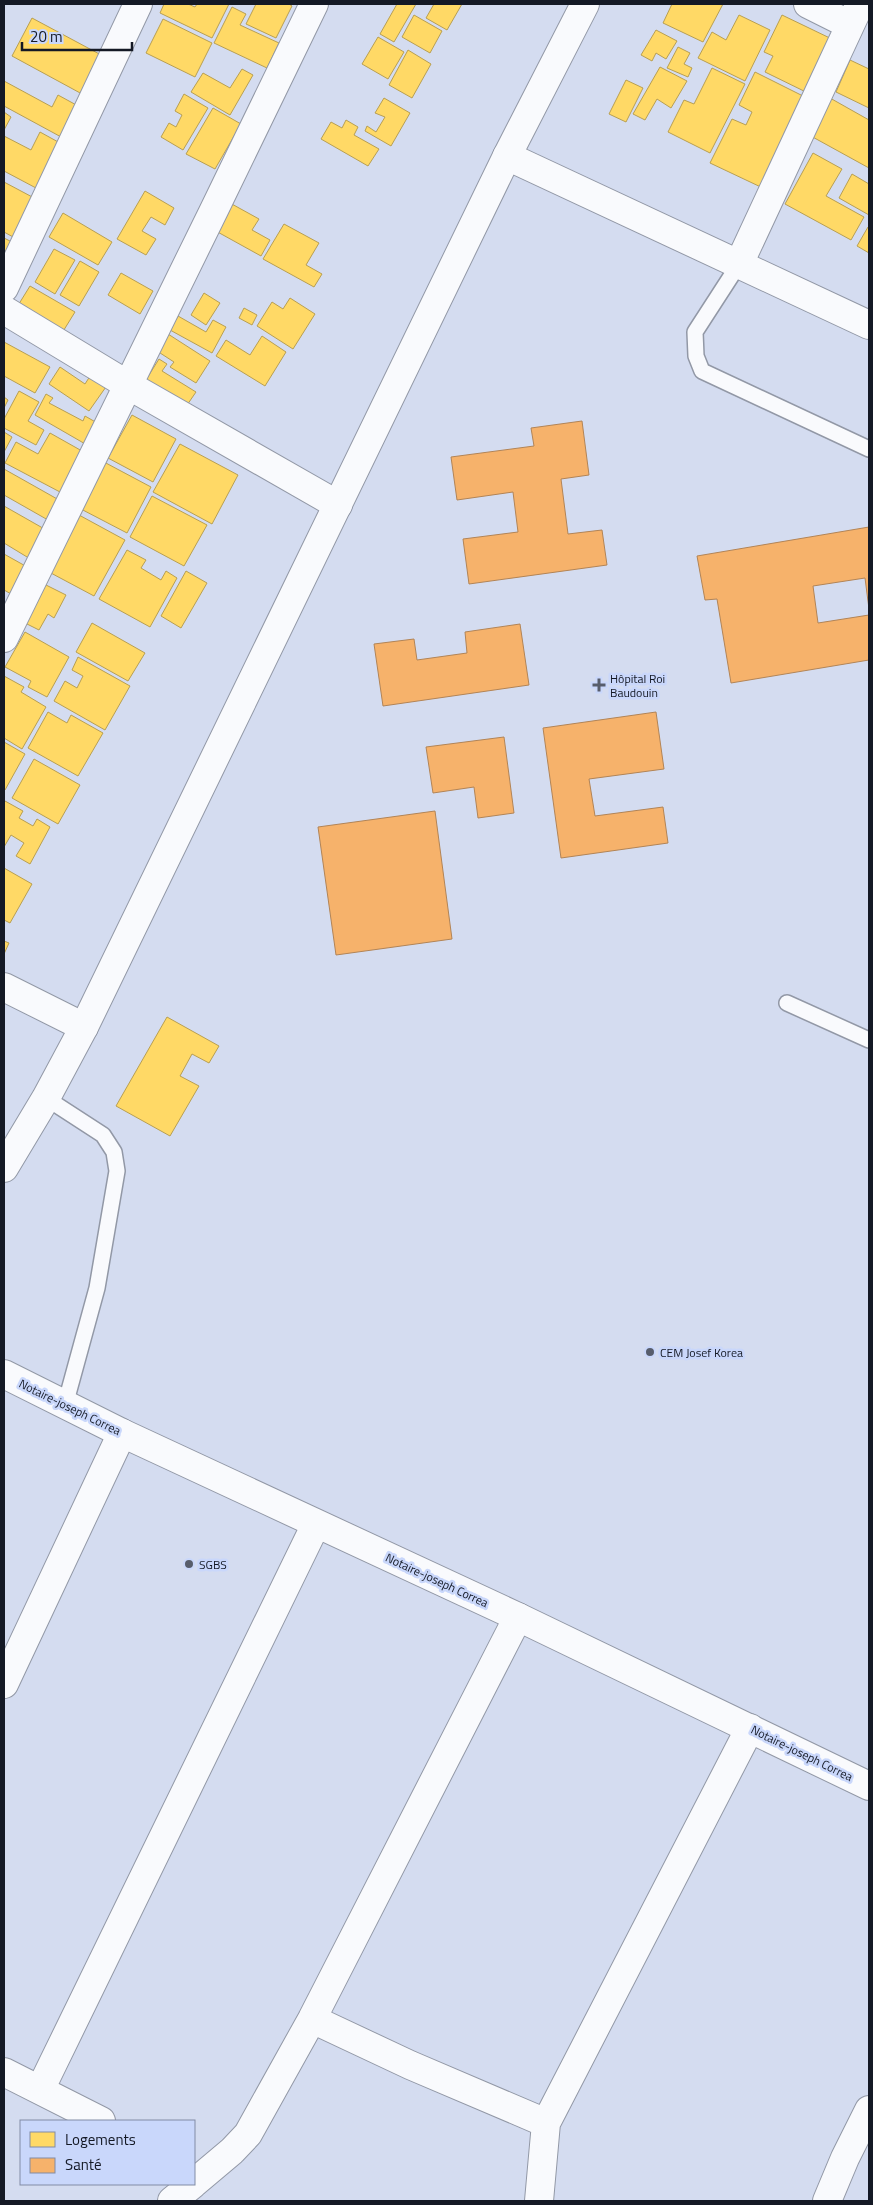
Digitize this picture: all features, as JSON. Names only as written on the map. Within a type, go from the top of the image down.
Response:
[{"type":"street","points":[[4,288],[138,4]]},
{"type":"street","points":[[4,638],[181,280],[314,4]]},
{"type":"street","points":[[4,1168],[46,1098],[84,1027],[507,156],[585,4]]},
{"type":"street","points":[[739,264],[855,14],[808,4]]},
{"type":"street","points":[[507,156],[869,326]]},
{"type":"street","points":[[4,310],[338,505]]},
{"type":"street","points":[[4,987],[84,1027]]},
{"type":"street","name":"Notaire-joseph Correa","points":[[4,1374],[122,1433],[518,1617],[869,1786]]},
{"type":"street","points":[[4,1684],[122,1433]]},
{"type":"street","points":[[40,2090],[316,1524]]},
{"type":"street","points":[[197,2177],[248,2134],[312,2019],[518,1617]]},
{"type":"street","points":[[539,2201],[546,2123],[750,1728]]},
{"type":"street","points":[[312,2019],[410,2065],[546,2123]]},
{"type":"street","points":[[4,2072],[99,2120]]},
{"type":"street","points":[[827,2201],[844,2158],[869,2110]]},
{"type":"street","points":[[172,2201],[189,2185]]},
{"type":"lane","points":[[739,264],[695,332],[696,356],[702,371],[869,449]]},
{"type":"lane","points":[[786,1003],[869,1040]]},
{"type":"lane","points":[[46,1098],[103,1134],[114,1152],[117,1171],[97,1288],[65,1405]]},
{"type":"building: Logements","points":[[164,4],[188,4],[195,7],[197,4],[229,4],[212,38],[160,13]]},
{"type":"building: Logements","points":[[256,4],[289,4],[292,6],[276,38],[246,24]]},
{"type":"building: Logements","points":[[397,4],[416,4],[394,42],[380,34]]},
{"type":"building: Logements","points":[[434,4],[462,4],[447,30],[426,18]]},
{"type":"building: Logements","points":[[672,4],[723,4],[703,42],[663,23]]},
{"type":"building: Logements","points":[[232,7],[246,14],[240,25],[279,43],[267,68],[214,43]]},
{"type":"building: Logements","points":[[414,15],[442,31],[430,53],[402,37]]},
{"type":"building: Logements","points":[[739,15],[770,30],[745,81],[698,58],[712,32],[726,40]]},
{"type":"building: Logements","points":[[782,15],[836,41],[810,94],[765,72],[773,56],[764,52]]},
{"type":"building: Logements","points":[[32,18],[103,56],[82,94],[12,56]]},
{"type":"building: Logements","points":[[163,19],[212,43],[195,77],[146,53]]},
{"type":"building: Logements","points":[[656,30],[677,41],[666,59],[656,53],[652,61],[641,55]]},
{"type":"building: Logements","points":[[378,37],[404,52],[388,79],[362,64]]},
{"type":"building: Logements","points":[[678,47],[690,53],[684,64],[692,68],[688,77],[667,68]]},
{"type":"building: Logements","points":[[408,50],[431,64],[412,98],[389,85]]},
{"type":"building: Logements","points":[[850,60],[869,69],[869,108],[836,92]]},
{"type":"building: Logements","points":[[660,67],[687,81],[671,108],[657,99],[645,120],[633,114]]},
{"type":"building: Logements","points":[[712,68],[745,84],[710,153],[668,132],[684,100],[694,104]]},
{"type":"building: Logements","points":[[242,69],[253,75],[230,115],[191,92],[203,73],[230,88]]},
{"type":"building: Logements","points":[[755,72],[809,99],[765,189],[710,163],[732,119],[746,125],[752,112],[739,105]]},
{"type":"building: Logements","points":[[626,80],[643,88],[626,122],[609,114]]},
{"type":"building: Logements","points":[[4,81],[52,107],[58,95],[80,107],[63,138],[4,106]]},
{"type":"building: Logements","points":[[184,94],[208,108],[183,150],[161,137],[169,123],[176,127],[182,115],[175,111]]},
{"type":"building: Logements","points":[[384,98],[410,113],[391,146],[365,131],[367,126],[376,132],[385,117],[375,113]]},
{"type":"building: Logements","points":[[830,98],[869,120],[869,168],[809,135]]},
{"type":"building: Logements","points":[[213,108],[241,124],[215,169],[186,154]]},
{"type":"building: Logements","points":[[4,112],[11,117],[4,130]]},
{"type":"building: Logements","points":[[346,120],[358,127],[354,135],[379,149],[368,166],[321,139],[331,122],[342,128]]},
{"type":"building: Logements","points":[[40,132],[60,143],[36,188],[4,171],[4,136],[31,150]]},
{"type":"building: Logements","points":[[813,153],[842,169],[826,196],[864,217],[851,240],[785,204]]},
{"type":"building: Logements","points":[[852,174],[869,184],[869,215],[839,198]]},
{"type":"building: Logements","points":[[4,182],[36,199],[15,238],[4,232]]},
{"type":"building: Logements","points":[[145,191],[174,208],[165,225],[151,217],[142,231],[156,239],[146,255],[117,239]]},
{"type":"building: Logements","points":[[230,203],[259,219],[252,230],[270,240],[261,256],[214,230]]},
{"type":"building: Logements","points":[[63,213],[112,242],[98,265],[49,237]]},
{"type":"building: Logements","points":[[284,224],[319,243],[306,265],[322,274],[314,287],[263,259]]},
{"type":"building: Logements","points":[[869,227],[869,253],[857,246]]},
{"type":"building: Logements","points":[[4,238],[16,244],[4,271]]},
{"type":"building: Logements","points":[[54,249],[75,260],[55,294],[35,282]]},
{"type":"building: Logements","points":[[80,261],[99,272],[79,306],[60,295]]},
{"type":"building: Logements","points":[[121,273],[153,291],[140,314],[108,295]]},
{"type":"building: Logements","points":[[30,286],[75,312],[62,333],[17,307]]},
{"type":"building: Logements","points":[[204,293],[220,303],[206,325],[191,315]]},
{"type":"building: Logements","points":[[290,298],[315,314],[293,349],[257,326],[272,302],[283,309]]},
{"type":"building: Logements","points":[[244,308],[257,315],[252,325],[239,318]]},
{"type":"building: Logements","points":[[178,316],[206,332],[213,320],[226,327],[212,353],[170,330]]},
{"type":"building: Logements","points":[[168,334],[210,361],[196,383],[170,367],[174,362],[157,351]]},
{"type":"building: Logements","points":[[262,336],[286,352],[265,386],[216,356],[226,340],[250,355]]},
{"type":"building: Logements","points":[[4,342],[50,367],[35,393],[4,376]]},
{"type":"building: Logements","points":[[159,359],[167,364],[162,371],[196,392],[185,408],[144,383]]},
{"type":"building: Logements","points":[[60,367],[85,384],[92,373],[108,384],[89,411],[49,384]]},
{"type":"building: Logements","points":[[19,391],[39,402],[28,421],[44,430],[36,445],[4,428],[4,419]]},
{"type":"building: Logements","points":[[46,394],[53,398],[49,403],[83,421],[85,416],[99,424],[87,445],[35,415]]},
{"type":"building: Logements","points":[[4,397],[8,400],[4,408]]},
{"type":"building: Logements","points":[[132,415],[176,439],[153,482],[108,458]]},
{"type":"building: Logements","points":[[4,432],[12,437],[4,452]]},
{"type":"building: Logements","points":[[50,433],[82,451],[60,492],[5,463],[16,442],[38,454]]},
{"type":"building: Logements","points":[[180,444],[238,475],[212,524],[153,492]]},
{"type":"building: Logements","points":[[104,462],[151,487],[127,533],[79,508]]},
{"type":"building: Logements","points":[[4,469],[59,500],[48,520],[4,495]]},
{"type":"building: Logements","points":[[152,496],[207,525],[184,566],[130,537]]},
{"type":"building: Logements","points":[[4,506],[48,531],[32,560],[4,543]]},
{"type":"building: Logements","points":[[79,515],[125,540],[94,596],[49,572]]},
{"type":"building: Logements","points":[[127,550],[146,560],[141,568],[161,580],[166,571],[177,578],[150,627],[99,599]]},
{"type":"building: Logements","points":[[4,554],[29,568],[13,595],[4,590]]},
{"type":"building: Logements","points":[[186,571],[207,583],[181,628],[161,616]]},
{"type":"building: Logements","points":[[42,583],[66,595],[54,618],[48,614],[39,630],[21,621]]},
{"type":"building: Logements","points":[[92,623],[145,653],[128,681],[76,652]]},
{"type":"building: Logements","points":[[25,632],[69,657],[47,697],[28,687],[31,681],[5,667]]},
{"type":"building: Logements","points":[[78,657],[130,686],[105,730],[54,701],[65,681],[77,688],[83,676],[72,670]]},
{"type":"building: Logements","points":[[4,676],[24,687],[21,692],[46,707],[22,749],[4,738]]},
{"type":"building: Logements","points":[[48,712],[67,723],[71,715],[103,733],[78,776],[28,748]]},
{"type":"building: Logements","points":[[4,742],[25,754],[5,790],[4,789]]},
{"type":"building: Logements","points":[[34,759],[80,785],[58,824],[12,798]]},
{"type":"building: Logements","points":[[5,801],[23,811],[19,818],[33,826],[37,819],[50,827],[30,864],[16,856],[24,843],[11,835],[4,847]]},
{"type":"building: Logements","points":[[4,868],[32,884],[10,923],[4,920]]},
{"type":"building: Logements","points":[[4,941],[9,943],[4,954]]},
{"type":"building: Logements","points":[[167,1017],[219,1046],[209,1063],[192,1054],[180,1076],[199,1086],[170,1136],[116,1106]]},
{"type":"building: Santé","points":[[582,421],[589,475],[561,479],[568,534],[602,530],[607,565],[469,584],[463,539],[518,532],[513,492],[457,500],[451,457],[534,446],[531,428]]},
{"type":"building: Santé","points":[[869,527],[869,609],[865,578],[813,586],[818,623],[869,615],[869,660],[731,683],[717,599],[705,600],[697,556]]},
{"type":"building: Santé","points":[[520,624],[529,685],[383,706],[374,644],[414,639],[417,660],[467,653],[465,632]]},
{"type":"building: Santé","points":[[656,712],[664,769],[589,779],[595,816],[663,807],[668,843],[561,858],[543,728]]},
{"type":"building: Santé","points":[[504,737],[514,813],[478,818],[474,787],[433,793],[426,747]]},
{"type":"building: Santé","points":[[435,811],[452,939],[336,955],[318,827]]},
{"type":"place","name":"Hôpital Roi Baudouin","points":[[599,685]]},
{"type":"place","name":"CEM Josef Korea","points":[[650,1352]]},
{"type":"place","name":"SGBS","points":[[189,1564]]}]
